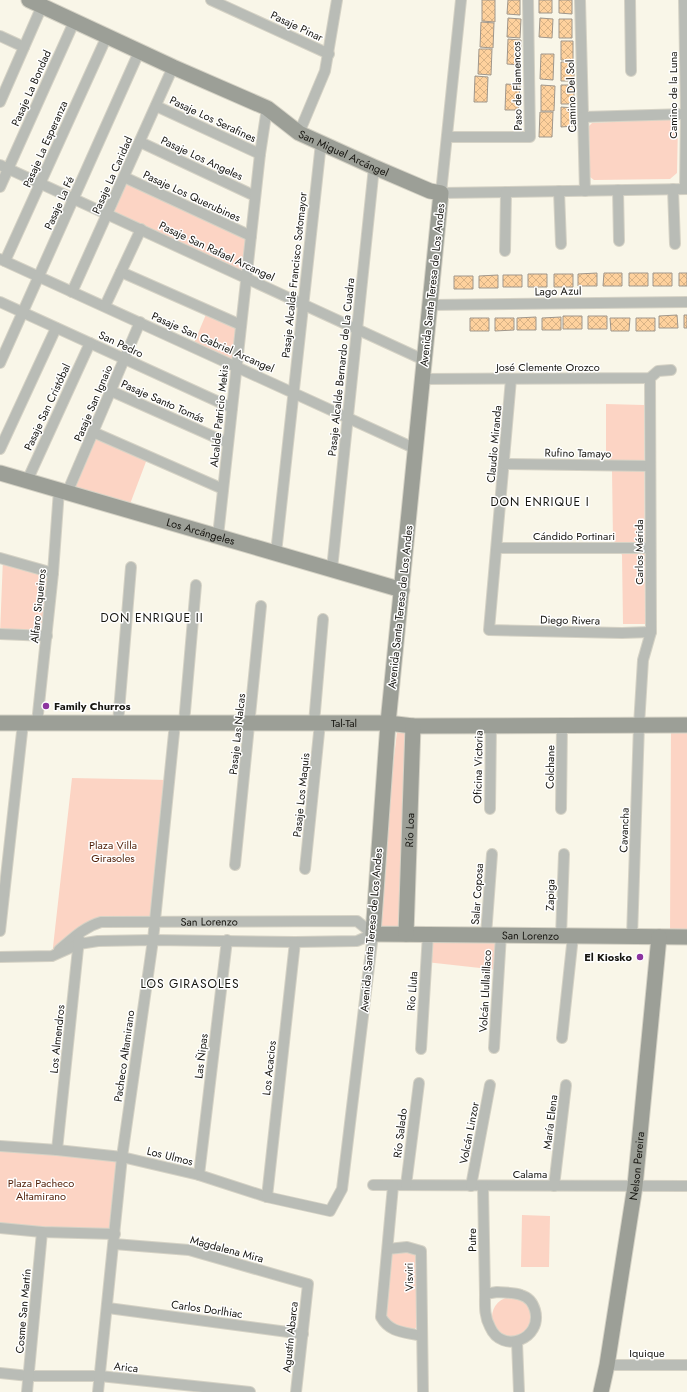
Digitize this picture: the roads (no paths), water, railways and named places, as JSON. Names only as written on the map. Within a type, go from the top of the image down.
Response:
[{"type":"street","name":"Pasaje Pinar","points":[[211,0],[329,54]]},
{"type":"street","points":[[299,133],[323,78],[329,54],[337,0]]},
{"type":"street","name":"Avenida Santa Teresa de Los Andes","points":[[330,1211],[342,1189],[373,934],[388,723],[461,0]]},
{"type":"street","name":"Paso de Flamencos","points":[[447,137],[530,137],[528,0]]},
{"type":"street","name":"Camino Del Sol","points":[[580,0],[585,191]]},
{"type":"street","points":[[630,0],[631,70]]},
{"type":"street","name":"Camino de la Luna","points":[[684,0],[686,189]]},
{"type":"street","points":[[0,102],[4,80],[24,47],[36,3]]},
{"type":"street","name":"San Miguel Arcángel","points":[[36,3],[139,52],[267,108],[299,133],[430,191],[441,193],[686,189]]},
{"type":"street","name":"Pasaje La Bondad","points":[[0,187],[4,166],[74,22]]},
{"type":"street","points":[[0,36],[24,47]]},
{"type":"street","name":"Pasaje La Esperanza","points":[[3,260],[41,183],[106,36]]},
{"type":"street","name":"Pasaje La Fé","points":[[0,363],[139,52]]},
{"type":"street","name":"Pasaje La Caridad","points":[[72,292],[156,106],[172,67]]},
{"type":"street","name":"Pasaje Los Serafines","points":[[156,106],[260,154]]},
{"type":"street","name":"Alcalde Patricio Mekis","points":[[218,536],[255,196],[267,108]]},
{"type":"street","points":[[583,117],[686,114]]},
{"type":"street","name":"Pasaje Los Angeles","points":[[140,142],[255,196]]},
{"type":"street","name":"Pasaje Alcalde Francisco Sotomayor","points":[[276,553],[321,142]]},
{"type":"street","name":"Pasaje San Rafael Arcangel","points":[[4,166],[424,360]]},
{"type":"street","name":"Pasaje Alcalde Bernardo de La Cuadra","points":[[332,569],[374,167]]},
{"type":"street","name":"Pasaje Los Querubines","points":[[124,177],[251,236]]},
{"type":"street","points":[[673,189],[675,244]]},
{"type":"street","points":[[618,190],[619,241]]},
{"type":"street","points":[[559,191],[561,244]]},
{"type":"street","points":[[505,251],[506,192]]},
{"type":"street","points":[[105,306],[141,229]]},
{"type":"street","name":"Pasaje San Gabriel Arcangel","points":[[3,260],[416,449]]},
{"type":"street","points":[[121,272],[241,325]]},
{"type":"street","name":"San Pedro","points":[[0,302],[232,408]]},
{"type":"street","name":"Lago Azul","points":[[430,305],[687,302]]},
{"type":"street","name":"Pasaje San Ignaio","points":[[63,492],[93,432],[140,322]]},
{"type":"street","points":[[0,449],[56,328]]},
{"type":"street","name":"Pasaje San Cristóbal","points":[[26,481],[90,343]]},
{"type":"street","name":"José Clemente Orozco","points":[[423,379],[650,378],[658,371],[671,370]]},
{"type":"street","name":"Carlos Mérida","points":[[639,725],[643,660],[651,632],[650,378]]},
{"type":"street","name":"Claudio Miranda","points":[[489,630],[512,379]]},
{"type":"street","name":"Pasaje Santo Tomás","points":[[110,391],[228,443]]},
{"type":"street","points":[[93,432],[223,489]]},
{"type":"street","name":"Rufino Tamayo","points":[[505,464],[650,466]]},
{"type":"street","name":"Los Arcángeles","points":[[0,473],[402,590]]},
{"type":"street","name":"Alfaro Siqueiros","points":[[0,931],[30,723],[47,636],[63,492]]},
{"type":"street","name":"Cándido Portinari","points":[[497,548],[650,548]]},
{"type":"street","points":[[0,558],[54,573]]},
{"type":"street","points":[[118,723],[131,567]]},
{"type":"street","name":"Pacheco Altamirano","points":[[98,1392],[108,1308],[122,1157],[153,940],[196,586]]},
{"type":"street","name":"Pasaje Las Nalcas","points":[[235,865],[261,606]]},
{"type":"street","name":"Pasaje Los Maquis","points":[[305,869],[317,723],[323,619]]},
{"type":"street","name":"Diego Rivera","points":[[489,630],[651,632]]},
{"type":"street","points":[[0,634],[47,636]]},
{"type":"street","name":"Tal-Tal","points":[[0,723],[388,723],[414,726],[687,725]]},
{"type":"street","name":"Oficina Victoria","points":[[490,809],[491,725]]},
{"type":"street","name":"Colchane","points":[[561,809],[562,725]]},
{"type":"street","name":"Cavancha","points":[[632,937],[639,725]]},
{"type":"street","name":"Río Loa","points":[[406,934],[414,726]]},
{"type":"street","name":"Salar Coposa","points":[[492,854],[494,935]]},
{"type":"street","name":"Zapiga","points":[[562,1038],[567,936],[564,854]]},
{"type":"street","name":"San Lorenzo","points":[[52,956],[80,931],[101,922],[357,922],[373,934]]},
{"type":"street","name":"Los Almendros","points":[[57,1150],[80,931]]},
{"type":"street","name":"San Lorenzo","points":[[0,957],[52,956],[79,944],[98,941],[357,941],[373,934],[687,937]]},
{"type":"street","name":"Río Lluta","points":[[421,1050],[428,934]]},
{"type":"street","name":"Volcán Llullaillaco","points":[[494,935],[494,1048]]},
{"type":"street","name":"Nelson Pereira","points":[[601,1392],[607,1365],[635,1186],[659,937]]},
{"type":"street","name":"Las Ñipas","points":[[199,1175],[227,940]]},
{"type":"street","name":"Los Acacios","points":[[267,1197],[295,942]]},
{"type":"street","name":"Río Salado","points":[[406,1186],[419,1083]]},
{"type":"street","name":"Volcán Linzor","points":[[471,1186],[490,1085]]},
{"type":"street","name":"María Elena","points":[[554,1186],[566,1085]]},
{"type":"street","name":"Los Ulmos","points":[[0,1146],[122,1157],[199,1175],[267,1197],[330,1211]]},
{"type":"street","name":"Calama","points":[[374,1185],[687,1186]]},
{"type":"street","name":"Visviri","points":[[393,1186],[381,1317],[384,1323],[399,1332],[421,1336]]},
{"type":"street","name":"Putre","points":[[483,1186],[485,1294]]},
{"type":"street","name":"Magdalena Mira","points":[[0,1228],[114,1239],[189,1250],[308,1284]]},
{"type":"street","name":"Cosme San Martín","points":[[27,1392],[42,1232]]},
{"type":"street","name":"Visviri","points":[[388,1249],[407,1247],[421,1252],[423,1392]]},
{"type":"street","name":"Agustín Abarca","points":[[296,1392],[308,1284]]},
{"type":"street","points":[[497,1292],[521,1294],[529,1299],[534,1306],[536,1324],[532,1332],[517,1342],[503,1340],[492,1332],[485,1314],[485,1294],[497,1292]]},
{"type":"street","name":"Carlos Dorlhiac","points":[[108,1308],[303,1334]]},
{"type":"street","points":[[517,1342],[519,1392]]},
{"type":"street","name":"Iquique","points":[[607,1365],[687,1365]]},
{"type":"street","name":"Arica","points":[[0,1373],[29,1376],[100,1376],[250,1392]]},
{"type":"place","name":"Family Churros","points":[[46,706]]},
{"type":"place","name":"El Kiosko","points":[[640,957]]},
{"type":"district","name":"DON ENRIQUE I","points":[[540,502]]},
{"type":"district","name":"DON ENRIQUE II","points":[[152,618]]},
{"type":"district","name":"LOS GIRASOLES","points":[[190,984]]},
{"type":"park label","name":"Plaza Villa Girasoles","points":[[113,851]]},
{"type":"park label","name":"Plaza Pacheco Altamirano","points":[[41,1189]]}]
